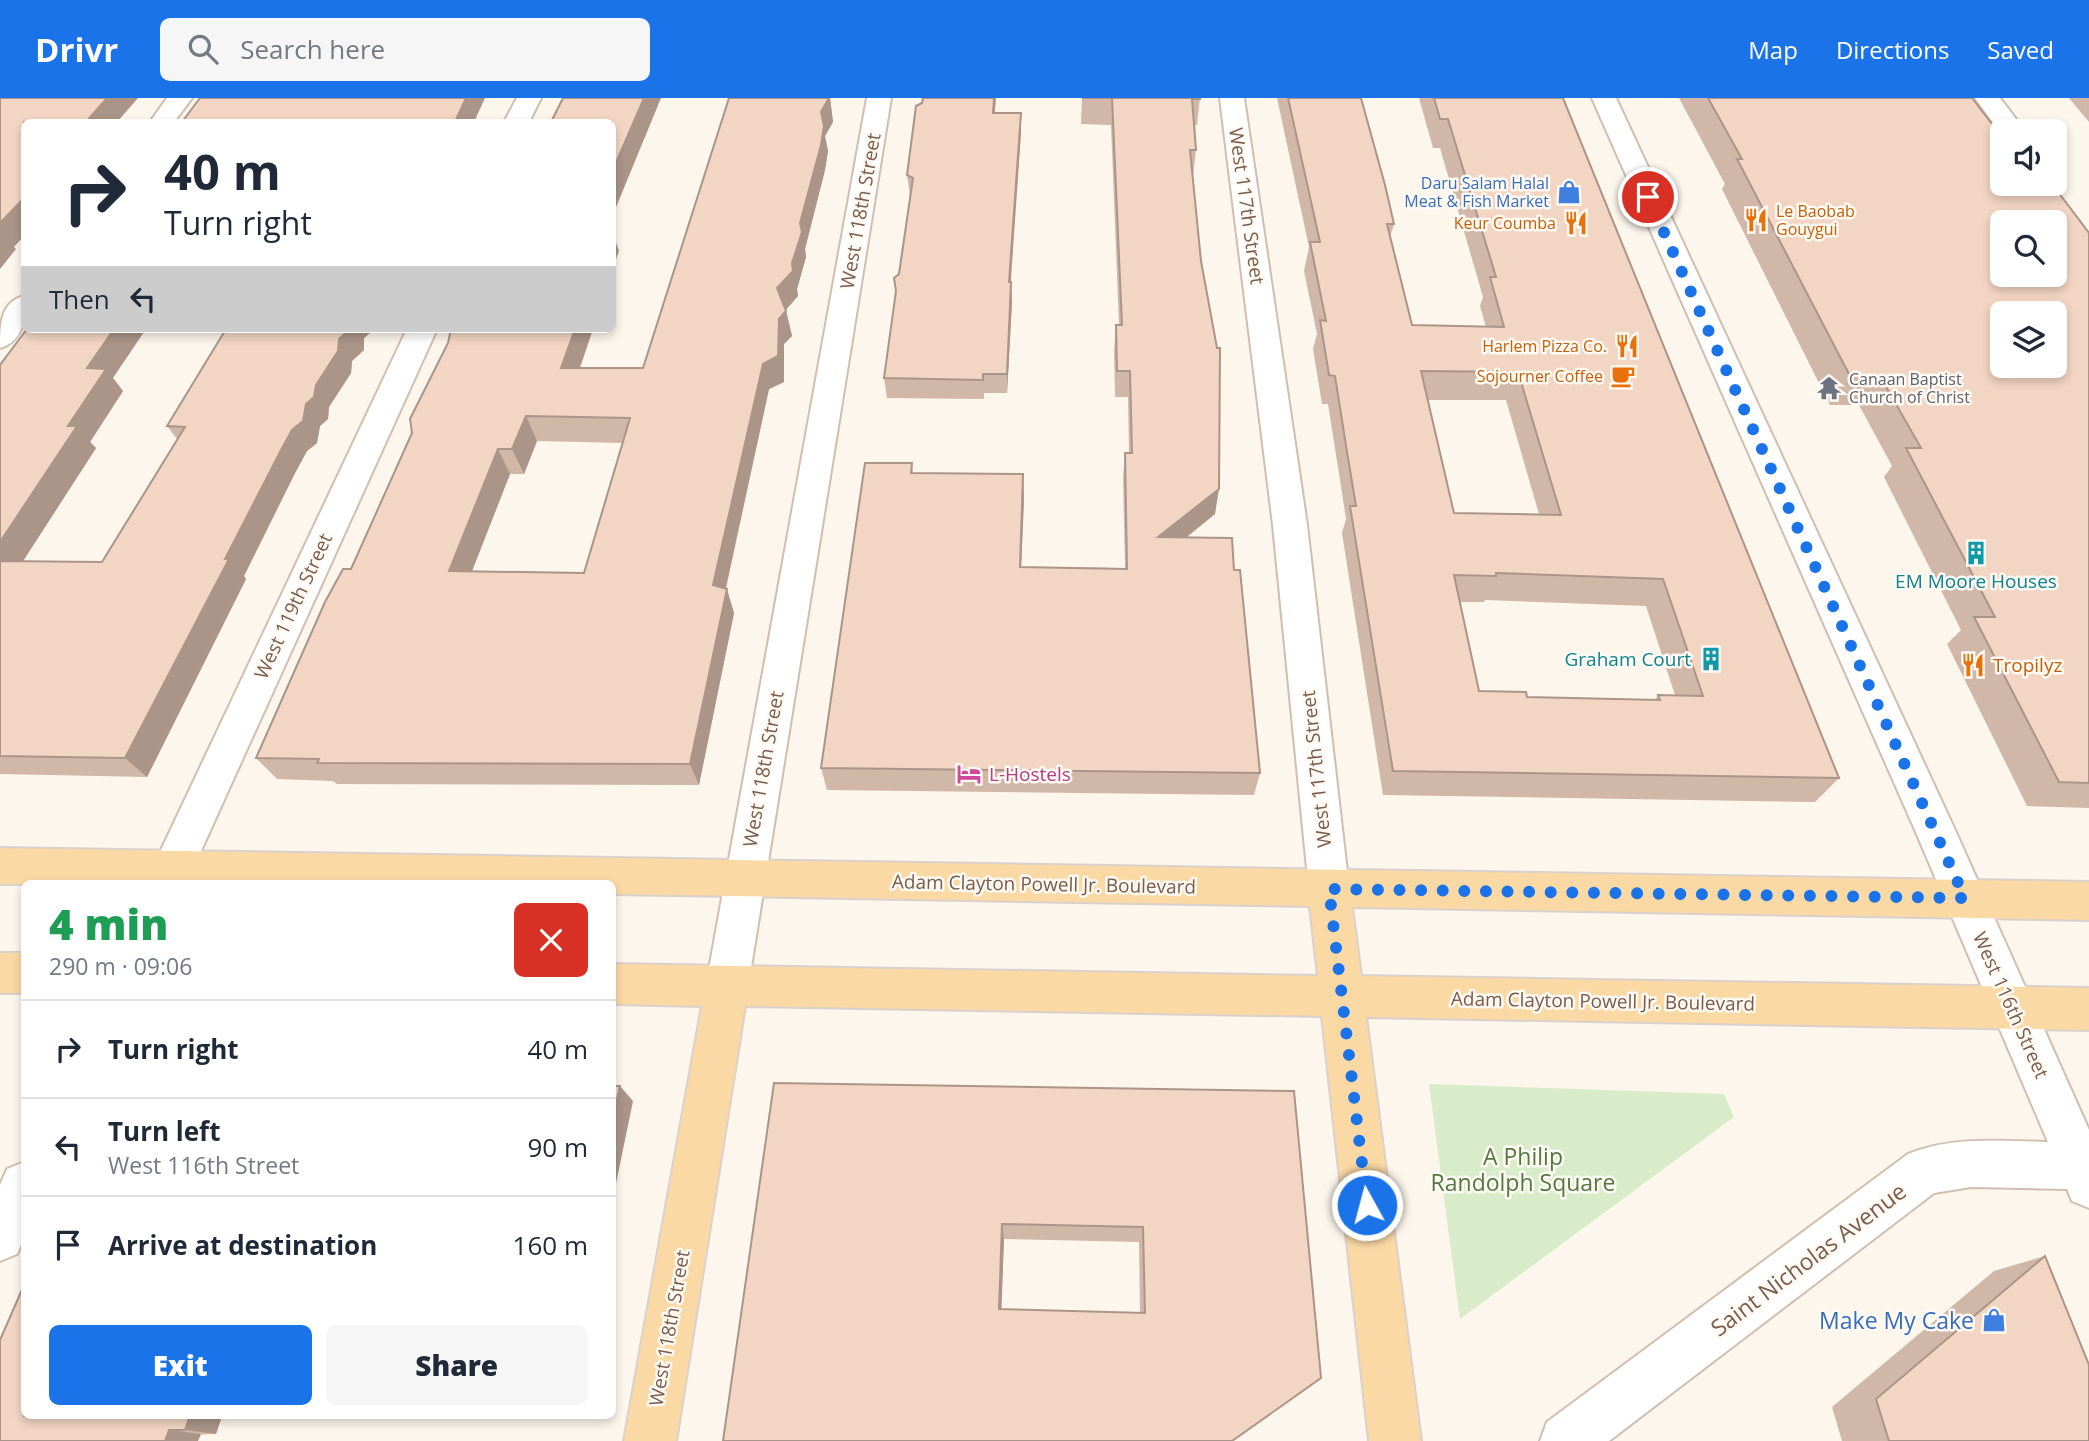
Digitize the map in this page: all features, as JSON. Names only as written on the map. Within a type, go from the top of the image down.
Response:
[{"type":"main road","name":"Adam Clayton Powell Jr. Boulevard","points":[[0,866],[169,876],[744,878],[2089,901]]},
{"type":"main road","name":"West 117th Street","points":[[1329,889],[1395,1441]]},
{"type":"main road","points":[[0,973],[21,974]]},
{"type":"main road","name":"Adam Clayton Powell Jr. Boulevard","points":[[616,984],[2089,1009]]},
{"type":"main road","name":"West 118th Street","points":[[650,1441],[727,986]]},
{"type":"street","points":[[164,119],[180,98]]},
{"type":"street","points":[[518,119],[529,98]]},
{"type":"street","name":"West 118th Street","points":[[727,986],[879,98]]},
{"type":"street","name":"West 117th Street","points":[[1232,98],[1290,525],[1329,889]]},
{"type":"street","name":"West 116th Street","points":[[1604,98],[1965,898],[2085,1175]]},
{"type":"street","points":[[1987,98],[2003,119]]},
{"type":"street","points":[[0,338],[21,309]]},
{"type":"street","name":"West 119th Street","points":[[169,876],[420,333]]},
{"type":"street","name":"Saint Nicholas Avenue","points":[[1566,1441],[1925,1171],[1971,1164],[2085,1175]]},
{"type":"street","points":[[0,1237],[21,1192]]},
{"type":"green space","name":"A Philip Randolph Square","points":[[1429,1084],[1724,1094],[1734,1117],[1460,1319]]},
{"type":"building","points":[[0,98],[107,98],[89,119],[21,119],[21,201],[0,223]]},
{"type":"building","points":[[200,98],[466,98],[456,119],[184,119]]},
{"type":"building","points":[[563,98],[644,98],[616,163],[616,119],[552,119]]},
{"type":"building","points":[[729,98],[829,98],[821,112],[824,126],[821,145],[800,223],[802,232],[792,263],[793,271],[777,288],[786,311],[779,319],[778,356],[763,364],[713,585],[727,589],[690,764],[317,763],[319,759],[256,758],[325,602],[343,569],[351,569],[412,433],[410,419],[448,343],[450,333],[574,333],[561,368],[643,368]],"holes":[[[526,416],[630,418],[584,573],[449,571],[498,449],[512,449]]]},
{"type":"building","points":[[923,98],[994,98],[993,113],[1021,113],[1009,282],[1007,374],[983,374],[983,380],[884,378],[896,291],[894,278],[899,274],[913,178],[907,175],[916,106],[922,103]]},
{"type":"building","points":[[1112,98],[1200,98],[1192,99],[1196,150],[1190,150],[1201,261],[1217,348],[1220,348],[1219,489],[1158,537],[1232,538],[1234,570],[1240,570],[1260,773],[821,768],[865,463],[912,463],[911,473],[1023,474],[1020,567],[1127,569],[1125,453],[1132,453],[1130,371],[1117,371],[1116,325],[1122,325]]},
{"type":"building","points":[[1288,98],[1361,98],[1394,224],[1387,224],[1412,325],[1504,327],[1490,277],[1496,277],[1448,119],[1440,119],[1434,98],[1563,98],[1839,778],[1393,771],[1350,506],[1356,506],[1335,376],[1329,375],[1320,320],[1326,321],[1310,242],[1320,242]],"holes":[[[1421,371],[1518,372],[1561,515],[1454,513]],[[1496,573],[1663,579],[1703,696],[1658,695],[1660,700],[1527,697],[1526,692],[1479,691],[1454,575],[1496,576]]]},
{"type":"building","points":[[1708,98],[1972,98],[1990,121],[1990,196],[2061,196],[2089,233],[2089,783],[2059,782],[1974,617],[1995,617],[1906,448],[1921,448],[1880,376],[1850,376],[1737,159],[1742,159]]},
{"type":"building","points":[[24,333],[111,333],[87,368],[106,369],[68,426],[77,426],[0,542],[0,365]]},
{"type":"building","points":[[224,333],[346,333],[339,339],[338,351],[316,385],[314,397],[306,404],[303,421],[292,430],[280,452],[225,559],[229,559],[125,758],[0,756],[0,561],[102,562],[185,427],[167,426]]},
{"type":"building","points":[[774,1083],[1294,1091],[1321,1378],[1232,1441],[723,1441]],"holes":[[[1002,1224],[1143,1227],[1145,1313],[999,1309]]]},
{"type":"building","points":[[616,1086],[620,1086],[616,1104]]},
{"type":"building","points":[[2045,1256],[2089,1365],[2089,1441],[1889,1441],[1876,1399]]},
{"type":"building","points":[[21,1292],[21,1419],[189,1419],[185,1430],[169,1430],[165,1441],[0,1441],[0,1340]]},
{"type":"place","name":"Daru Salam Halal Meat & Fish Market","points":[[1569,192]]},
{"type":"place","name":"Le Baobab Gouygui","points":[[1756,220]]},
{"type":"place","name":"Keur Coumba","points":[[1576,223]]},
{"type":"place","name":"Harlem Pizza Co.","points":[[1627,346]]},
{"type":"place","name":"Sojourner Coffee","points":[[1623,376]]},
{"type":"place","name":"Canaan Baptist Church of Christ","points":[[1829,388]]},
{"type":"place","name":"EM Moore Houses","points":[[1976,553]]},
{"type":"place","name":"Graham Court","points":[[1711,659]]},
{"type":"place","name":"Tropilyz","points":[[1973,665]]},
{"type":"place","name":"L-Hostels","points":[[969,774]]},
{"type":"place","name":"Make My Cake","points":[[1994,1320]]},
{"type":"route","points":[[1367,1205],[1329,889],[1965,898],[1648,197]]}]
